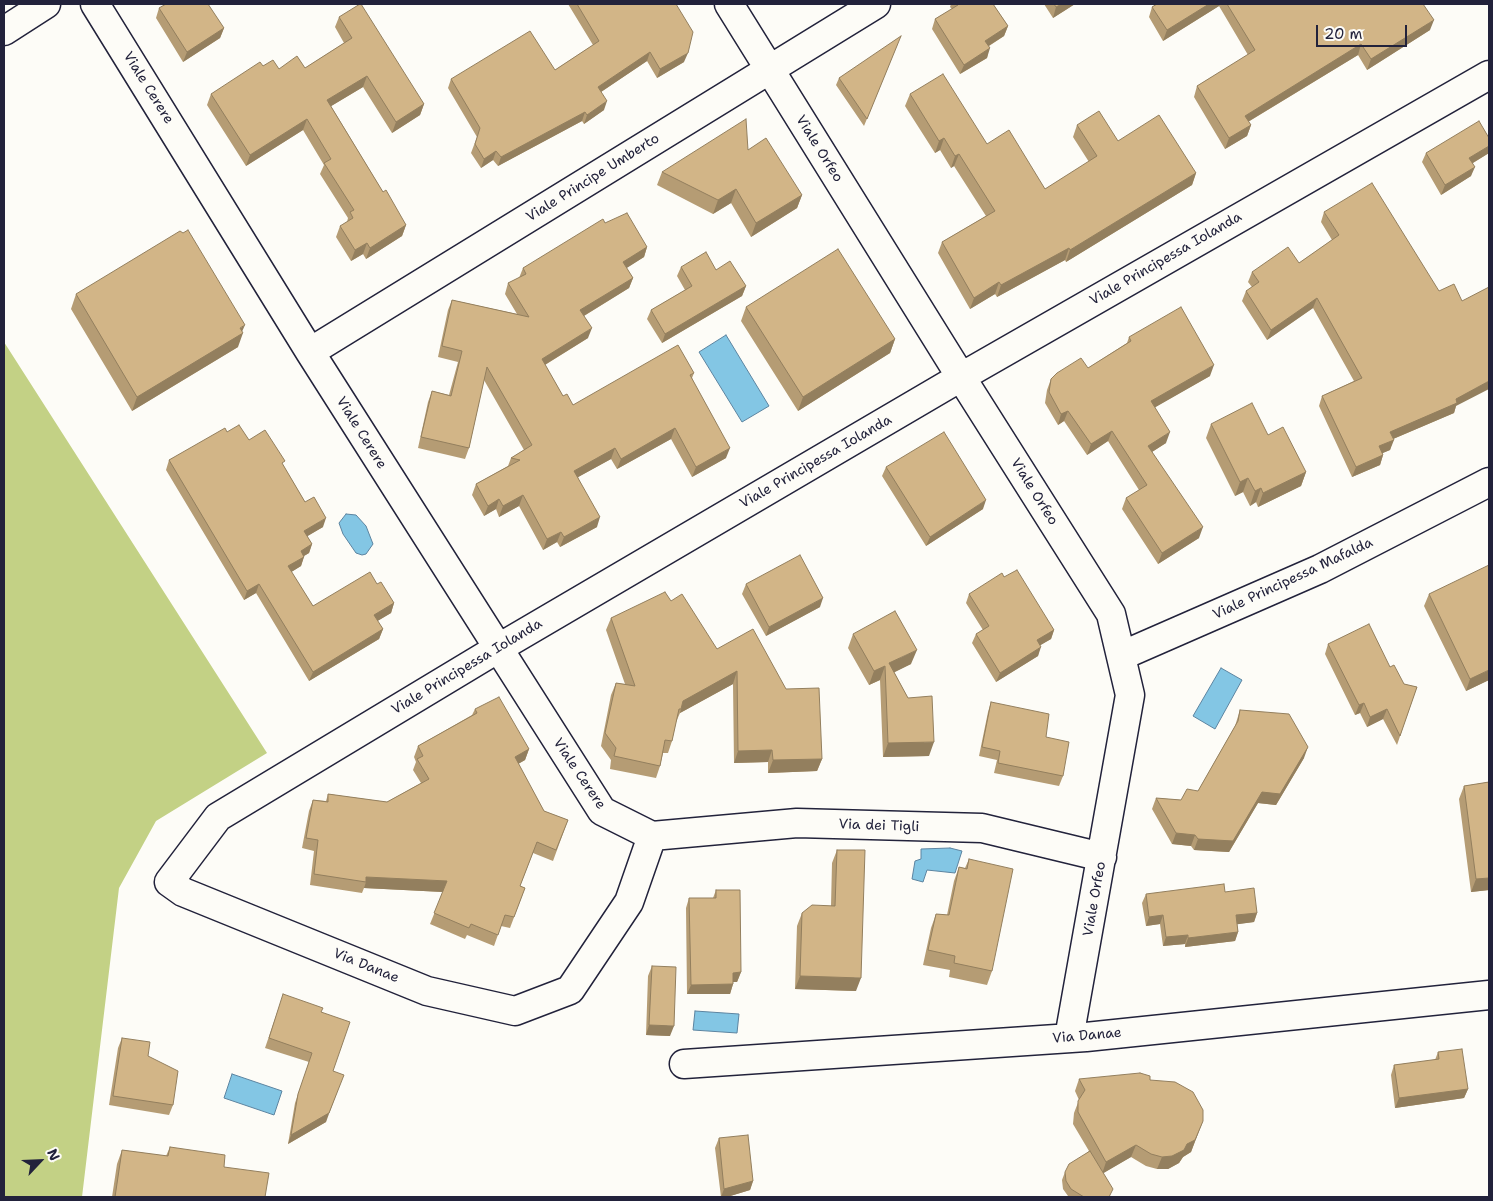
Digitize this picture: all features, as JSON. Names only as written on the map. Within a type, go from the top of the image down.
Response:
[{"type":"street","points":[[4,31],[46,4]]},
{"type":"street","name":"Viale Cerere","points":[[95,4],[310,352],[497,649],[602,811],[652,836]]},
{"type":"street","name":"Viale Orfeo","points":[[729,4],[1111,614],[1130,695],[1069,1038]]},
{"type":"street","name":"Viale Principe Umberto","points":[[310,352],[876,4]]},
{"type":"street","name":"Viale Principessa Iolanda","points":[[169,882],[218,817],[497,649],[961,377],[1489,75]]},
{"type":"street","name":"Viale Principessa Mafalda","points":[[1121,656],[1320,569],[1489,482]]},
{"type":"street","name":"Via dei Tigli","points":[[652,836],[797,823],[982,828],[1102,857]]},
{"type":"street","name":"Via Danae","points":[[169,882],[183,892],[427,991],[515,1011],[570,990],[629,902],[652,836]]},
{"type":"street","name":"Via Danae","points":[[684,1064],[1069,1038],[1489,995]]},
{"type":"green space","points":[[4,342],[267,753],[156,821],[119,888],[82,1197],[4,1197]]},
{"type":"water","points":[[726,335],[769,406],[742,422],[699,352]]},
{"type":"water","points":[[346,514],[356,515],[366,526],[373,544],[366,554],[356,553],[343,534],[339,523]]},
{"type":"water","points":[[1221,668],[1242,680],[1215,729],[1193,716]]},
{"type":"water","points":[[950,848],[962,851],[955,873],[927,870],[923,882],[912,879],[915,861],[921,859],[921,849]]},
{"type":"water","points":[[695,1011],[739,1014],[737,1033],[693,1030]]},
{"type":"water","points":[[232,1074],[282,1091],[274,1115],[224,1098]]},
{"type":"building","points":[[166,4],[208,4],[224,28],[187,52],[159,8]]},
{"type":"building","points":[[360,4],[424,104],[396,122],[367,76],[327,100],[383,192],[386,190],[406,225],[370,248],[367,243],[355,250],[340,226],[353,218],[350,212],[354,210],[324,163],[331,159],[307,119],[250,155],[211,94],[260,62],[263,66],[273,60],[279,69],[297,56],[305,68],[352,38],[339,17]]},
{"type":"building","points":[[577,4],[676,4],[693,32],[688,53],[660,69],[650,52],[598,87],[607,101],[587,115],[585,112],[501,157],[496,151],[484,159],[475,144],[480,128],[451,79],[530,31],[555,70],[599,41]]},
{"type":"building","points":[[958,4],[993,4],[1008,26],[985,41],[990,48],[964,65],[935,19]]},
{"type":"building","points":[[1157,4],[1209,4],[1167,30],[1152,7]]},
{"type":"building","points":[[1227,4],[1423,4],[1434,20],[1371,59],[1361,44],[1245,116],[1251,125],[1229,138],[1197,86],[1255,50]]},
{"type":"building","points":[[901,36],[867,119],[839,78]]},
{"type":"building","points":[[943,74],[987,144],[1009,130],[1045,189],[1097,156],[1077,125],[1099,111],[1118,141],[1159,115],[1196,173],[1070,250],[1069,248],[1001,285],[999,282],[974,298],[942,242],[995,211],[959,154],[955,156],[944,138],[939,141],[910,94]]},
{"type":"building","points":[[746,119],[748,150],[766,138],[802,195],[756,223],[736,189],[718,200],[662,172]]},
{"type":"building","points":[[1479,121],[1489,138],[1489,146],[1469,158],[1475,167],[1445,185],[1426,153]]},
{"type":"building","points":[[1372,183],[1439,291],[1454,284],[1462,301],[1489,287],[1489,381],[1456,399],[1457,403],[1390,432],[1394,440],[1379,446],[1383,455],[1356,467],[1322,396],[1362,378],[1317,298],[1271,330],[1246,291],[1259,282],[1252,272],[1288,247],[1299,263],[1339,235],[1324,212]]},
{"type":"building","points":[[627,213],[647,247],[623,262],[633,278],[580,310],[592,328],[542,359],[563,396],[567,394],[573,405],[678,345],[694,373],[690,375],[730,448],[696,467],[675,428],[621,459],[615,448],[574,471],[600,517],[564,537],[561,532],[547,539],[523,495],[503,506],[499,499],[488,506],[476,484],[520,460],[511,458],[532,445],[487,367],[469,448],[421,437],[432,391],[451,396],[462,351],[442,346],[452,300],[529,317],[508,283],[526,274],[523,268],[603,219],[605,223]]},
{"type":"building","points":[[188,230],[245,325],[240,328],[243,333],[137,397],[76,294],[180,231],[183,233]]},
{"type":"building","points":[[838,249],[895,339],[803,397],[746,307]]},
{"type":"building","points":[[706,252],[716,270],[730,261],[746,286],[665,334],[651,310],[692,286],[681,267]]},
{"type":"building","points":[[1181,307],[1214,365],[1151,401],[1170,432],[1148,446],[1203,527],[1162,553],[1126,498],[1147,485],[1112,431],[1091,444],[1068,411],[1061,414],[1049,392],[1051,379],[1057,373],[1081,358],[1088,368],[1131,341],[1129,337]]},
{"type":"building","points":[[1252,403],[1268,435],[1283,427],[1306,472],[1263,493],[1261,488],[1255,491],[1248,478],[1240,482],[1211,424]]},
{"type":"building","points":[[239,425],[249,440],[265,430],[285,461],[282,463],[305,502],[314,497],[326,518],[304,531],[312,544],[301,551],[304,557],[288,566],[313,606],[370,572],[377,584],[381,582],[394,603],[374,615],[383,629],[313,672],[259,584],[247,591],[169,460],[225,428],[227,432]]},
{"type":"building","points":[[944,432],[986,500],[930,537],[886,467]]},
{"type":"building","points":[[800,555],[823,598],[769,627],[746,584]]},
{"type":"building","points":[[1489,565],[1489,670],[1470,679],[1429,594]]},
{"type":"building","points":[[1017,570],[1054,630],[1037,640],[1041,647],[1000,673],[976,634],[989,626],[969,594],[1002,573],[1004,577]]},
{"type":"building","points":[[665,592],[671,601],[682,594],[717,649],[753,629],[786,689],[819,688],[822,759],[773,760],[772,750],[738,751],[737,671],[683,701],[681,709],[679,709],[672,741],[665,740],[660,766],[614,756],[616,748],[605,733],[616,683],[635,686],[611,618]]},
{"type":"building","points":[[895,611],[917,650],[889,663],[908,698],[932,696],[934,742],[888,743],[885,666],[874,671],[853,634]]},
{"type":"building","points":[[1369,624],[1390,667],[1394,665],[1404,684],[1417,687],[1400,736],[1387,709],[1370,717],[1364,703],[1359,705],[1328,644]]},
{"type":"building","points":[[499,697],[529,749],[515,757],[544,811],[568,820],[556,850],[537,842],[520,886],[525,888],[514,917],[505,915],[498,935],[471,924],[469,928],[434,913],[447,881],[366,877],[366,882],[314,874],[318,840],[306,838],[313,800],[328,802],[328,794],[387,802],[429,779],[417,759],[423,756],[418,746],[477,713],[475,709]]},
{"type":"building","points":[[991,702],[1049,714],[1046,737],[1069,742],[1063,776],[998,763],[1000,751],[982,747]]},
{"type":"building","points":[[1240,710],[1289,714],[1308,747],[1280,794],[1262,792],[1233,841],[1198,839],[1195,835],[1176,833],[1156,798],[1181,800],[1187,789],[1198,791],[1238,721]]},
{"type":"building","points":[[1489,782],[1489,878],[1476,879],[1464,786]]},
{"type":"building","points":[[837,850],[865,850],[861,978],[800,976],[802,913],[812,905],[835,906]]},
{"type":"building","points":[[969,859],[1013,869],[992,971],[954,963],[955,956],[928,950],[936,914],[949,915],[959,867],[967,869]]},
{"type":"building","points":[[1224,884],[1225,892],[1254,888],[1257,913],[1236,915],[1238,932],[1188,938],[1188,935],[1166,937],[1163,915],[1149,917],[1146,894]]},
{"type":"building","points":[[716,890],[740,890],[741,972],[733,973],[733,984],[691,985],[689,898],[716,898]]},
{"type":"building","points":[[652,966],[676,967],[674,1026],[649,1025]]},
{"type":"building","points":[[283,994],[323,1008],[321,1012],[350,1022],[333,1071],[344,1075],[329,1113],[291,1135],[298,1094],[312,1053],[269,1038]]},
{"type":"building","points":[[122,1038],[150,1042],[148,1056],[178,1071],[173,1105],[113,1096]]},
{"type":"building","points":[[1462,1049],[1468,1089],[1399,1098],[1394,1065],[1439,1059],[1438,1052]]},
{"type":"building","points":[[1140,1073],[1150,1076],[1150,1080],[1175,1082],[1193,1092],[1203,1110],[1203,1121],[1195,1140],[1187,1144],[1184,1150],[1172,1156],[1162,1157],[1151,1154],[1136,1145],[1106,1162],[1078,1112],[1078,1101],[1085,1090],[1079,1079]]},
{"type":"building","points":[[748,1135],[753,1181],[724,1189],[719,1138]]},
{"type":"building","points":[[170,1147],[225,1155],[224,1167],[269,1173],[265,1197],[115,1197],[122,1150],[168,1156]]},
{"type":"building","points":[[1090,1151],[1113,1189],[1109,1197],[1084,1197],[1071,1189],[1066,1181],[1065,1172],[1069,1164]]}]
